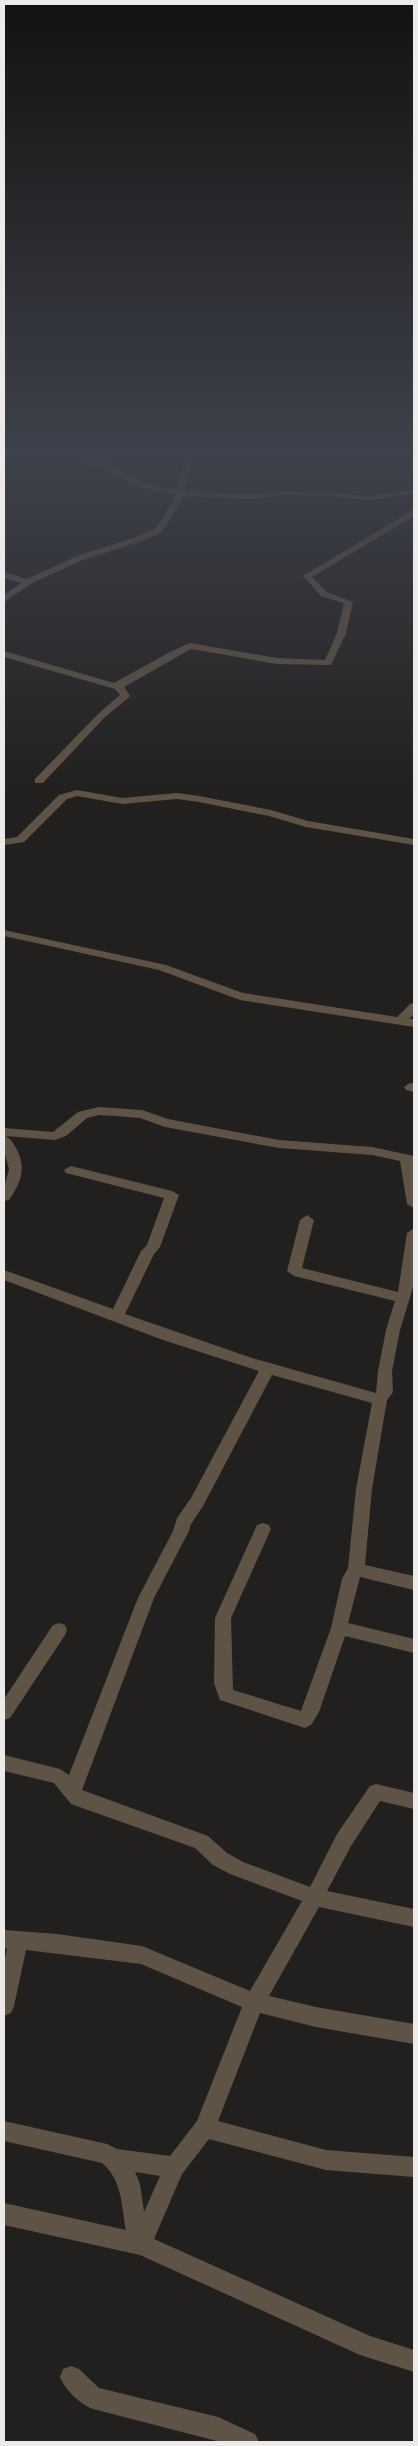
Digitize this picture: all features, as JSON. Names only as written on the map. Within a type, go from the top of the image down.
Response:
[{"type":"street","points":[[4,599],[28,582],[60,567]]},
{"type":"street","points":[[4,654],[101,683],[118,686],[190,646],[263,659],[328,664],[336,648],[349,602],[324,594],[307,576],[320,567]]},
{"type":"street","points":[[4,575],[28,582]]},
{"type":"street","points":[[39,781],[100,716],[125,696],[118,686]]},
{"type":"street","points":[[4,842],[20,840],[63,796],[77,793],[122,801],[177,796],[199,798],[271,813],[306,824],[414,842]]},
{"type":"street","points":[[4,933],[162,967],[240,996],[414,1023]]},
{"type":"street","points":[[401,1020],[414,1007]]},
{"type":"street","points":[[4,1132],[55,1136],[83,1115],[99,1111],[142,1114],[165,1123],[279,1144],[372,1151],[410,1159],[414,1204]]},
{"type":"street","points":[[4,1140],[10,1150],[17,1173],[15,1182],[4,1197]]},
{"type":"street","points":[[71,1170],[172,1195],[153,1247],[148,1251],[117,1316]]},
{"type":"street","points":[[307,1220],[294,1271],[403,1298]]},
{"type":"street","points":[[263,1529],[223,1618],[223,1684],[226,1695],[304,1720],[310,1712],[339,1628],[350,1579],[356,1569],[364,1489],[380,1400],[385,1392],[385,1371],[393,1330],[407,1284],[414,1233]]},
{"type":"street","points":[[4,1275],[267,1370],[380,1400]]},
{"type":"street","points":[[72,1792],[146,1598],[181,1530],[182,1522],[196,1502],[267,1370]]},
{"type":"street","points":[[356,1569],[414,1583]]},
{"type":"street","points":[[339,1628],[414,1646]]},
{"type":"street","points":[[4,1713],[59,1630]]},
{"type":"street","points":[[4,1763],[60,1778],[77,1798],[202,1842],[220,1859],[237,1868],[314,1897],[414,1918]]},
{"type":"street","points":[[141,2244],[175,2167],[205,2128],[254,2002],[344,1840],[376,1792],[414,1800]]},
{"type":"street","points":[[4,2006],[11,1940],[58,1943],[142,1955],[254,2002],[316,2018],[414,2034]]},
{"type":"street","points":[[205,2128],[326,2160],[414,2168]]},
{"type":"street","points":[[4,2131],[107,2154],[114,2159],[132,2190],[135,2226],[141,2244]]},
{"type":"street","points":[[114,2159],[175,2167]]},
{"type":"street","points":[[4,2214],[141,2244],[368,2347],[414,2361]]},
{"type":"street","points":[[71,2376],[93,2398],[218,2429],[247,2442]]}]
